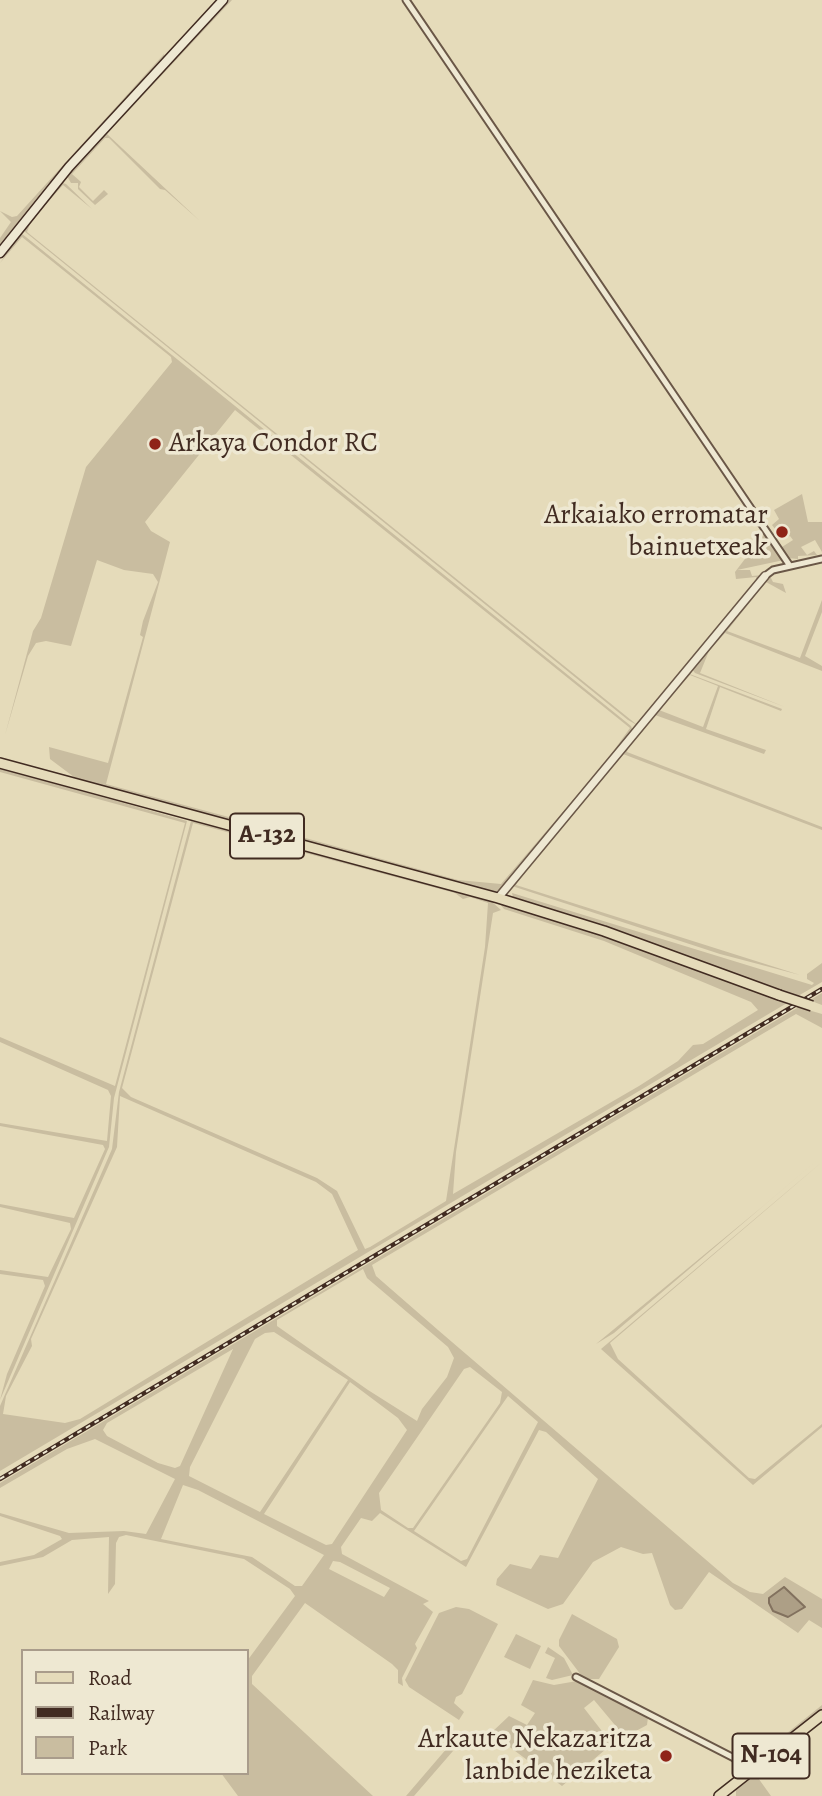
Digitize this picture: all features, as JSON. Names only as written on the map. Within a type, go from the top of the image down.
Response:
[{"type":"main road","points":[[0,253],[69,167],[223,0]]},
{"type":"main road","name":"A-132","points":[[0,763],[498,898],[604,931],[817,1008]]},
{"type":"main road","name":"N-104","points":[[719,1796],[822,1716]]},
{"type":"street","points":[[406,0],[790,566]]},
{"type":"street","points":[[498,898],[765,576],[773,570],[822,559]]},
{"type":"street","points":[[576,1677],[734,1758],[749,1773]]},
{"type":"green space","points":[[228,0],[232,0],[107,134],[200,221],[165,190],[160,189],[109,138],[105,138],[72,174],[81,182],[79,187],[93,201],[104,190],[108,194],[95,205],[78,189],[78,183],[71,183],[67,176]]},
{"type":"green space","points":[[402,0],[784,560],[737,570],[750,570],[752,576],[763,575],[637,725],[23,229],[60,182],[66,184],[92,209],[63,185],[31,221],[27,232],[636,724],[757,581],[756,577],[736,579],[735,572],[764,534]]},
{"type":"green space","points":[[408,0],[782,547],[793,540],[790,536],[782,538],[772,525],[779,519],[774,510],[802,494],[808,522],[822,522],[822,552],[815,540],[801,547],[807,555],[814,551],[817,555],[787,558]]},
{"type":"green space","points":[[164,54],[165,57],[48,184],[0,245],[0,238],[11,222],[0,211],[12,217],[17,216]]},
{"type":"green space","points":[[21,233],[631,726],[633,731],[502,888],[495,892],[269,831],[269,828],[458,880],[501,884],[604,764],[630,728],[235,410],[145,522],[151,531],[170,542],[106,784],[251,823],[248,825],[88,782],[74,777],[50,759],[49,747],[108,763],[143,637],[140,635],[143,621],[158,582],[153,574],[124,570],[97,560],[71,646],[46,641],[36,643],[28,656],[5,735],[33,631],[41,618],[86,467],[172,362],[171,357],[22,237],[0,263]]},
{"type":"green space","points":[[770,576],[773,582],[783,584],[786,593],[766,582],[727,631],[800,658],[822,600],[822,612],[805,656],[822,666],[822,671],[725,633],[709,651],[700,673],[785,707],[695,673],[691,668]]},
{"type":"green space","points":[[687,673],[782,709],[781,711],[720,687],[706,729],[766,750],[764,754],[655,715],[628,747],[627,752],[822,827],[822,830],[623,754],[523,872],[516,885],[800,975],[720,954],[512,884]],"holes":[[[690,675],[718,686],[703,727],[659,710]]]},
{"type":"green space","points":[[0,768],[187,821],[114,1098],[109,1147],[0,1400],[7,1374],[45,1286],[43,1280],[0,1274],[0,1270],[48,1277],[71,1229],[70,1223],[0,1207],[0,1204],[74,1218],[105,1149],[103,1145],[0,1126],[0,1123],[107,1141],[111,1096],[108,1090],[0,1042],[0,1037],[115,1086],[185,823],[0,772]]},
{"type":"green space","points":[[191,821],[491,901],[501,910],[493,913],[456,1152],[453,1194],[639,1086],[678,1061],[693,1045],[703,1044],[758,1010],[751,1002],[604,941],[504,909],[500,904],[557,920],[787,1003],[0,1471],[0,1406],[112,1149],[119,1092]],"holes":[[[193,823],[455,893],[463,899],[470,897],[488,903],[485,947],[446,1201],[370,1247],[365,1249],[337,1191],[317,1178],[131,1097],[122,1088]],[[120,1096],[316,1182],[332,1194],[358,1250],[80,1419],[65,1423],[3,1414],[6,1396],[32,1346],[31,1339],[117,1147]]]},
{"type":"green space","points":[[512,893],[812,985],[814,983],[807,979],[807,974],[822,963],[822,982],[798,996],[513,897]]},
{"type":"green space","points":[[822,993],[822,1005],[814,1002],[805,1009],[822,1014],[822,1028],[796,1014],[372,1265],[376,1276],[733,1583],[750,1592],[763,1594],[785,1577],[822,1599],[822,1628],[809,1620],[798,1633],[709,1572],[682,1609],[675,1610],[670,1605],[652,1553],[643,1554],[621,1547],[593,1562],[563,1604],[548,1609],[496,1585],[497,1579],[510,1564],[531,1569],[540,1555],[558,1558],[598,1479],[546,1432],[539,1430],[466,1567],[380,1513],[372,1521],[361,1518],[341,1547],[342,1554],[429,1601],[423,1604],[433,1612],[415,1644],[417,1648],[402,1678],[403,1686],[398,1683],[398,1670],[392,1664],[305,1603],[252,1676],[252,1684],[373,1796],[238,1796],[222,1775],[248,1775],[248,1660],[295,1596],[290,1589],[244,1559],[126,1535],[119,1537],[116,1543],[115,1584],[108,1594],[109,1537],[72,1540],[43,1557],[0,1566],[0,1562],[34,1555],[62,1539],[60,1536],[0,1516],[0,1513],[69,1533],[124,1531],[146,1534],[175,1479],[95,1439],[67,1449],[0,1488],[0,1483]],"holes":[[[363,1269],[367,1278],[448,1347],[454,1358],[447,1377],[422,1409],[417,1421],[277,1326],[277,1320]],[[274,1332],[348,1380],[260,1512],[189,1476],[190,1467],[255,1339],[265,1333]],[[233,1349],[180,1466],[175,1468],[158,1463],[107,1436],[103,1430],[107,1423]],[[470,1367],[502,1392],[500,1403],[413,1528],[408,1528],[381,1510],[379,1493],[464,1369]],[[350,1382],[398,1418],[407,1430],[332,1544],[326,1545],[264,1514]],[[508,1396],[538,1422],[467,1559],[461,1561],[414,1531]],[[183,1485],[198,1490],[324,1555],[302,1586],[295,1586],[252,1557],[161,1539]],[[333,1561],[340,1562],[390,1588],[384,1597],[329,1569]]]},
{"type":"green space","points":[[822,1156],[614,1333],[596,1344],[762,1207]]},
{"type":"green space","points":[[822,1162],[610,1343],[618,1359],[749,1478],[755,1479],[822,1424],[822,1427],[753,1485],[601,1349]]},
{"type":"green space","points":[[456,1607],[469,1609],[498,1624],[462,1694],[456,1697],[454,1703],[464,1712],[459,1720],[409,1687],[405,1680],[439,1613]]},
{"type":"green space","points":[[572,1614],[617,1639],[619,1647],[599,1679],[584,1679],[559,1646],[559,1640]]},
{"type":"green space","points":[[516,1634],[541,1646],[530,1669],[504,1657]]},
{"type":"green space","points":[[548,1647],[564,1658],[573,1675],[552,1680],[546,1678],[555,1658],[545,1653]]},
{"type":"green space","points":[[533,1680],[554,1685],[577,1681],[648,1717],[647,1725],[625,1737],[594,1700],[584,1708],[612,1744],[562,1786],[491,1733],[509,1716],[527,1725],[535,1713],[521,1705]]},
{"type":"green space","points":[[822,1705],[822,1710],[759,1759],[753,1762],[740,1758],[742,1754],[761,1754]]},
{"type":"green space","points":[[448,1747],[453,1751],[414,1796],[406,1796]]},
{"type":"green space","points":[[756,1775],[771,1796],[736,1796],[736,1790]]},
{"type":"shaded area","points":[[784,1587],[805,1607],[788,1617],[773,1611],[769,1603],[769,1598]]},
{"type":"railway","points":[[0,1479],[822,989]]},
{"type":"place","name":"Arkaya Condor RC","points":[[155,444]]},
{"type":"place","name":"Arkaiako erromatar bainuetxeak","points":[[782,532]]},
{"type":"place","name":"Arkaute Nekazaritza lanbide heziketa","points":[[666,1756]]}]
